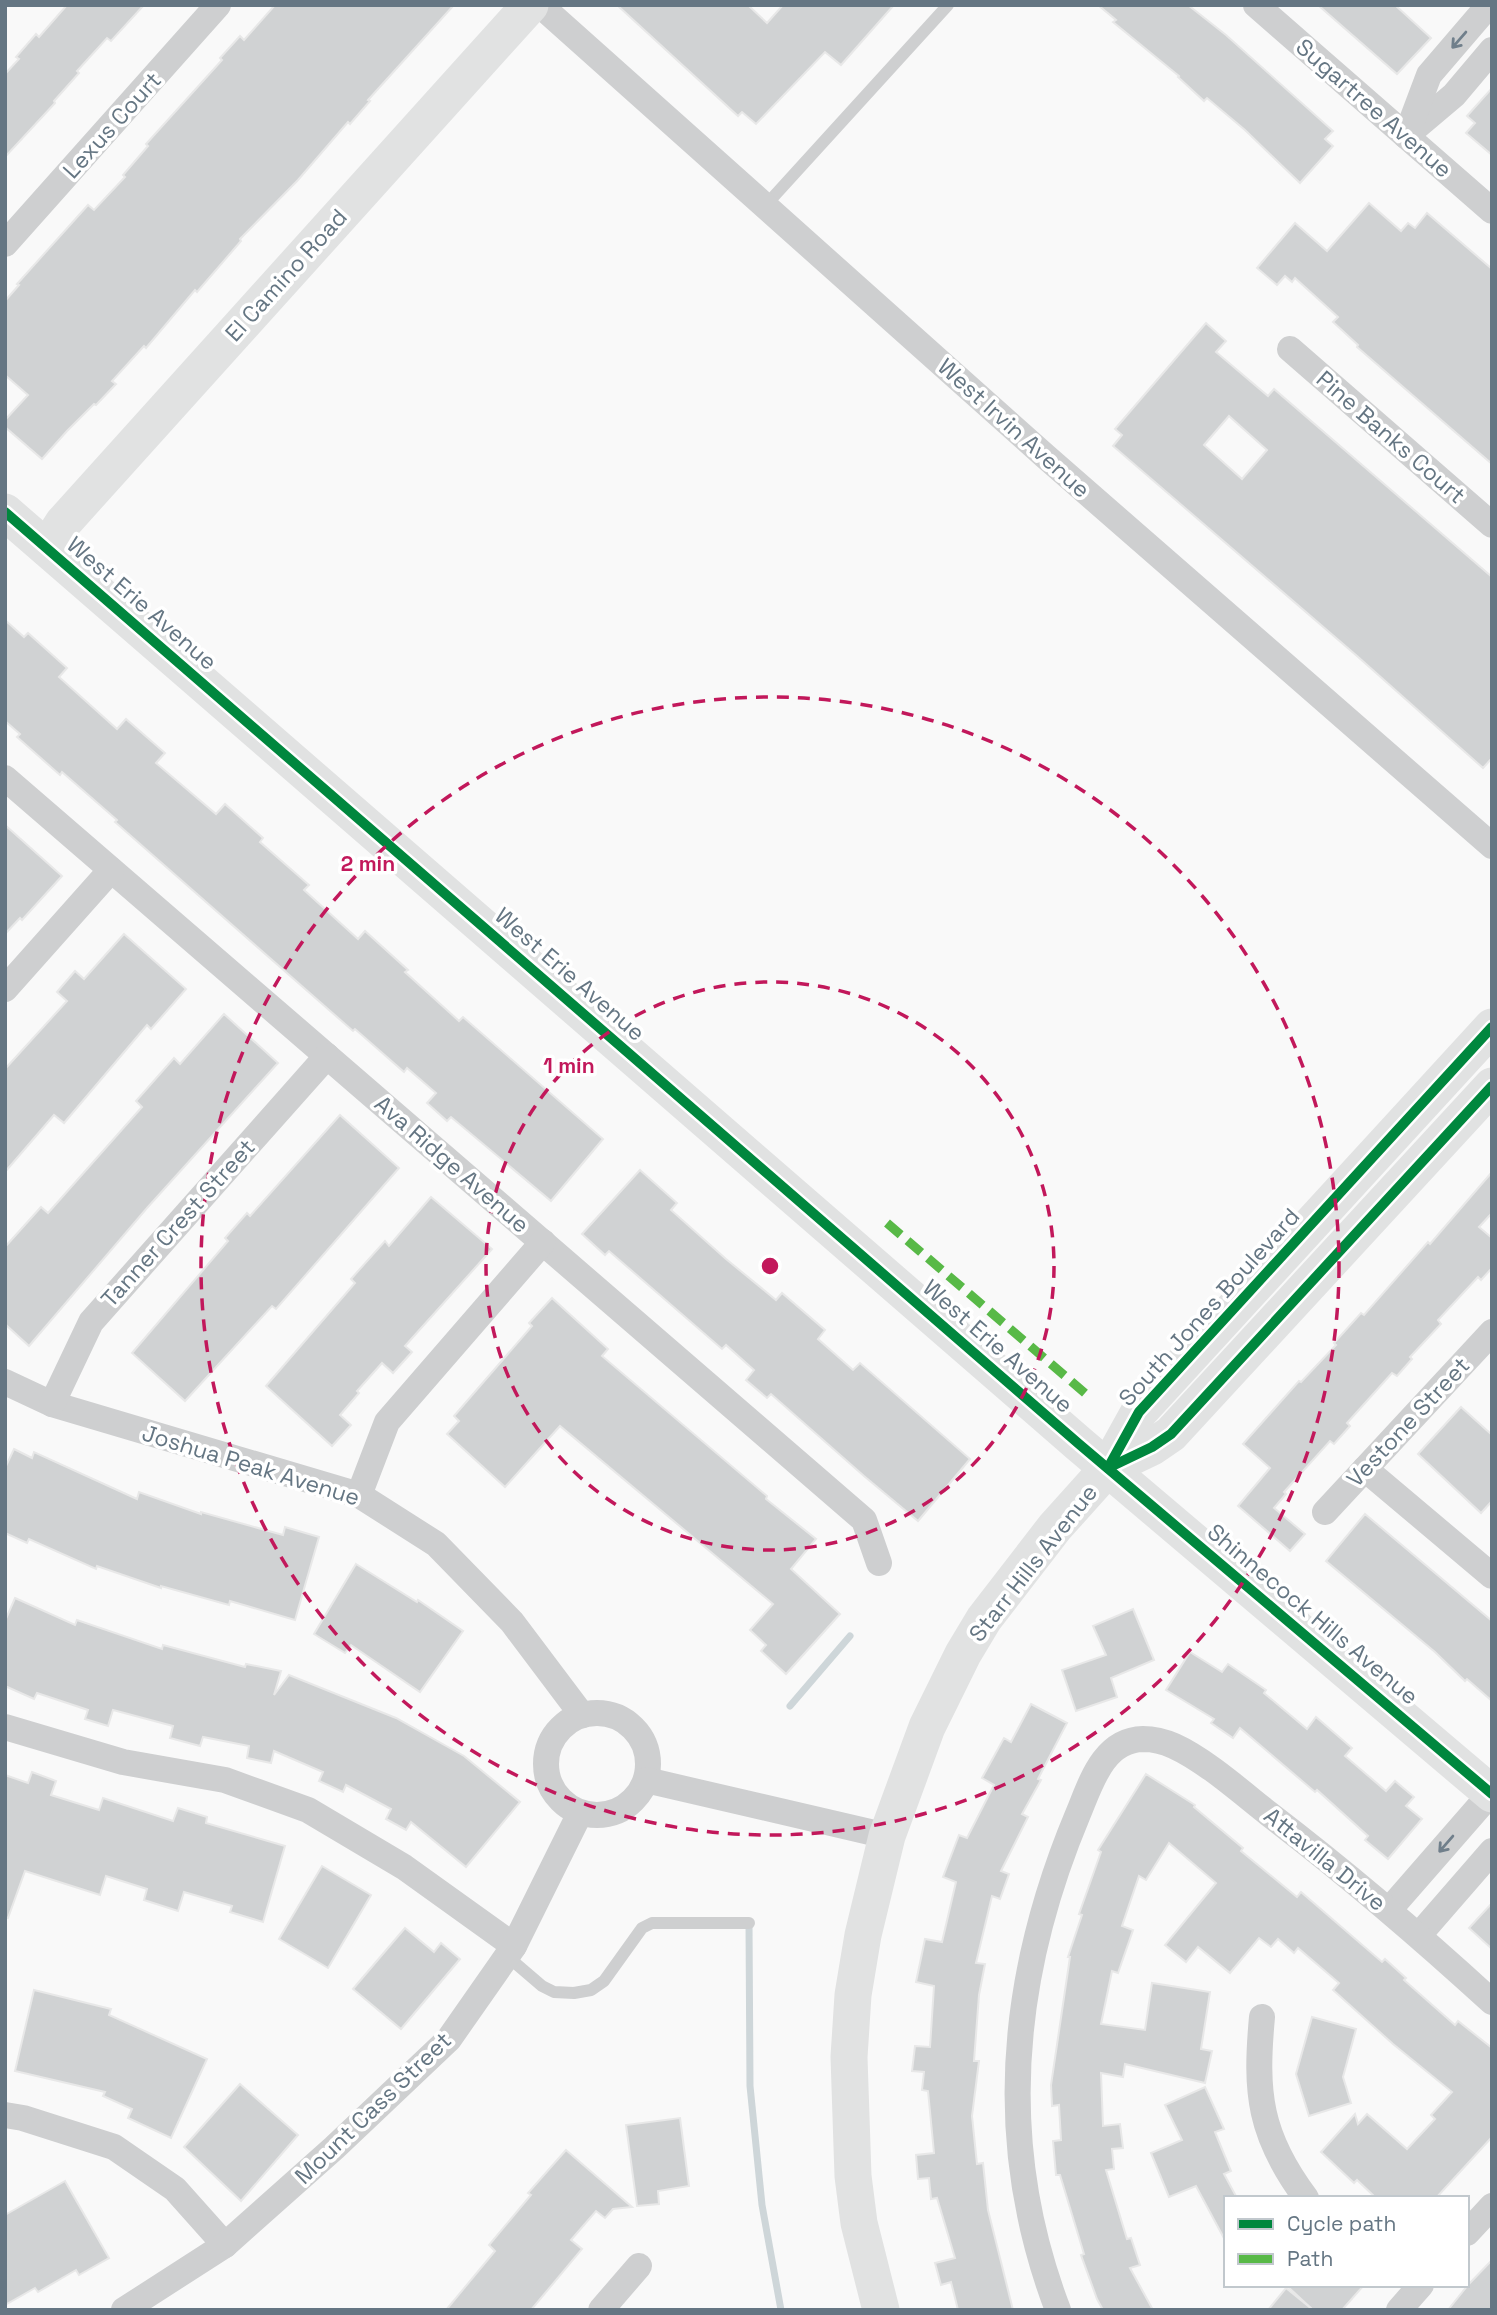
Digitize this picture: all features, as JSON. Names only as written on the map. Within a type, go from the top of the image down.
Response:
[{"type":"street","name":"Lexus Court","points":[[5,244],[218,5]]},
{"type":"street","name":"El Camino Road","points":[[47,548],[62,523],[530,5]]},
{"type":"street","name":"West Irvin Avenue","points":[[540,5],[1055,465],[1492,846]]},
{"type":"street","name":"Sugartree Avenue","points":[[1256,5],[1492,211]]},
{"type":"street","points":[[1406,136],[1429,75],[1489,5]]},
{"type":"street","points":[[1406,136],[1454,95],[1492,50]]},
{"type":"street","name":"Pine Banks Court","points":[[1290,349],[1492,525]]},
{"type":"street","name":"West Erie Avenue","points":[[5,512],[1108,1468]]},
{"type":"street","name":"Ava Ridge Avenue","points":[[5,778],[864,1520],[879,1563]]},
{"type":"street","points":[[5,989],[111,870]]},
{"type":"street","name":"South Jones Boulevard","points":[[1108,1468],[1139,1412],[1492,1027]]},
{"type":"street","name":"Tanner Crest Street","points":[[52,1404],[90,1322],[327,1056]]},
{"type":"street","points":[[1108,1468],[1152,1447],[1171,1434],[1492,1086]]},
{"type":"street","points":[[359,1495],[387,1422],[543,1242]]},
{"type":"street","name":"Vestone Street","points":[[1325,1512],[1492,1332]]},
{"type":"street","name":"Joshua Peak Avenue","points":[[5,1382],[52,1404],[359,1495],[436,1544],[512,1622],[582,1715]]},
{"type":"street","name":"Shinnecock Hills Avenue","points":[[1108,1468],[1491,1793]]},
{"type":"street","name":"Starr Hills Avenue","points":[[881,2310],[859,2223],[852,2152],[849,2057],[853,1995],[859,1959],[887,1836],[927,1727],[963,1654],[984,1619],[1055,1527],[1108,1468]]},
{"type":"street","points":[[1365,1469],[1492,1576]]},
{"type":"street","points":[[610,1714],[634,1728],[642,1740],[647,1753],[646,1780],[631,1804],[619,1811],[606,1815],[580,1813],[560,1800],[548,1780],[546,1756],[551,1742],[569,1721],[582,1715],[610,1714]]},
{"type":"street","points":[[5,1727],[123,1762],[225,1780],[307,1810],[404,1867],[510,1951]]},
{"type":"street","name":"Attavilla Drive","points":[[1058,2310],[1039,2256],[1021,2164],[1017,2081],[1022,2006],[1031,1955],[1060,1856],[1100,1764],[1113,1748],[1126,1741],[1143,1740],[1173,1746],[1197,1760],[1322,1854],[1419,1935],[1492,2002]]},
{"type":"street","points":[[646,1780],[887,1836]]},
{"type":"street","points":[[1389,1910],[1491,1793]]},
{"type":"street","name":"Mount Cass Street","points":[[124,2310],[225,2245],[334,2148],[449,2039],[510,1951],[580,1813]]},
{"type":"street","points":[[1419,1935],[1492,1851]]},
{"type":"street","points":[[1262,2017],[1258,2061],[1262,2110],[1278,2153],[1305,2196]]},
{"type":"street","points":[[5,2115],[23,2118],[114,2147],[175,2189],[225,2245]]},
{"type":"street","points":[[1469,2232],[1492,2206]]},
{"type":"street","points":[[601,2310],[639,2266]]},
{"type":"lane","points":[[765,206],[947,5]]},
{"type":"lane","points":[[510,1951],[542,1986],[554,1992],[574,1993],[591,1990],[604,1981],[642,1928],[652,1923],[748,1923]]},
{"type":"building","points":[[67,5],[144,5],[111,41],[107,38],[77,71],[79,73],[55,103],[5,157],[5,74],[36,34],[39,37]]},
{"type":"building","points":[[275,5],[454,5],[368,100],[370,101],[350,124],[348,122],[298,180],[240,239],[146,348],[144,346],[112,381],[116,384],[42,459],[5,427],[5,420],[28,395],[5,375],[5,301],[88,205],[94,210],[125,177],[123,175],[148,146],[146,144],[222,60],[220,58],[240,36],[244,40]]},
{"type":"building","points":[[617,5],[748,5],[767,23],[783,5],[894,5],[841,65],[825,52],[756,124],[742,112],[738,116]]},
{"type":"building","points":[[1098,5],[1188,5],[1226,35],[1333,131],[1325,139],[1333,146],[1300,183],[1245,130],[1207,98],[1204,101],[1179,76],[1113,22],[1116,20]]},
{"type":"building","points":[[1318,5],[1395,5],[1431,38],[1397,74]]},
{"type":"building","points":[[1492,88],[1492,155],[1466,133],[1475,123],[1467,116]]},
{"type":"building","points":[[1369,203],[1401,231],[1408,223],[1415,228],[1427,213],[1492,269],[1492,464],[1357,347],[1358,345],[1333,322],[1338,317],[1295,278],[1292,282],[1285,276],[1277,285],[1257,268],[1295,223],[1327,251]]},
{"type":"building","points":[[1206,323],[1226,341],[1216,352],[1268,396],[1274,389],[1492,577],[1492,758],[1483,768],[1113,446],[1122,435],[1115,429]],"holes":[[[1229,416],[1267,450],[1242,479],[1204,445]]]},
{"type":"building","points":[[5,620],[24,637],[28,633],[67,668],[59,677],[117,729],[126,719],[165,753],[156,763],[216,814],[225,804],[263,838],[260,842],[309,885],[304,890],[358,939],[365,931],[459,1021],[463,1017],[603,1139],[551,1201],[451,1117],[447,1121],[427,1103],[436,1093],[407,1068],[404,1072],[355,1029],[353,1031],[115,822],[117,820],[17,737],[20,734],[5,721]]},
{"type":"building","points":[[5,825],[62,876],[22,920],[20,918],[5,934]]},
{"type":"building","points":[[124,934],[186,989],[151,1029],[147,1025],[64,1123],[54,1115],[5,1172],[5,1069],[67,1001],[57,992],[75,971],[84,979]]},
{"type":"building","points":[[224,1014],[278,1063],[147,1208],[29,1346],[5,1324],[5,1247],[41,1207],[48,1213],[142,1107],[136,1101],[174,1058],[180,1064]]},
{"type":"building","points":[[340,1115],[399,1168],[276,1309],[272,1306],[185,1401],[132,1353],[228,1241],[225,1238],[247,1213],[250,1216]]},
{"type":"building","points":[[640,1170],[677,1203],[671,1210],[726,1259],[776,1300],[782,1293],[825,1330],[818,1339],[853,1370],[860,1363],[970,1459],[918,1521],[771,1394],[767,1398],[746,1380],[754,1370],[726,1345],[722,1349],[609,1251],[605,1255],[582,1234]]},
{"type":"building","points":[[1492,1172],[1492,1213],[1479,1227],[1492,1238],[1492,1268],[1481,1280],[1478,1277],[1438,1320],[1441,1324],[1410,1357],[1412,1359],[1397,1376],[1392,1373],[1347,1423],[1350,1426],[1334,1444],[1330,1441],[1284,1492],[1286,1494],[1274,1508],[1305,1534],[1290,1551],[1238,1506],[1270,1468],[1243,1444],[1299,1381],[1301,1382],[1336,1345],[1334,1343],[1361,1313],[1364,1315],[1428,1242],[1430,1244]]},
{"type":"building","points":[[431,1197],[492,1249],[405,1346],[412,1352],[393,1373],[382,1363],[357,1391],[359,1393],[340,1415],[351,1425],[332,1446],[266,1386],[355,1283],[351,1279],[385,1241],[389,1246]]},
{"type":"building","points":[[552,1298],[608,1349],[602,1356],[816,1539],[791,1569],[840,1614],[786,1674],[761,1651],[766,1645],[750,1630],[773,1604],[560,1426],[505,1487],[447,1434],[459,1421],[454,1416],[532,1326],[529,1323]]},
{"type":"building","points":[[1461,1407],[1492,1435],[1492,1501],[1481,1513],[1418,1454]]},
{"type":"building","points":[[14,1449],[32,1458],[34,1452],[137,1499],[139,1492],[201,1514],[283,1535],[285,1527],[319,1537],[295,1620],[230,1601],[229,1605],[161,1588],[97,1566],[96,1569],[29,1539],[27,1543],[5,1533],[5,1468]]},
{"type":"building","points":[[1365,1514],[1492,1621],[1492,1701],[1467,1679],[1465,1681],[1435,1652],[1326,1561]]},
{"type":"building","points":[[356,1564],[417,1602],[418,1600],[463,1631],[420,1692],[351,1645],[345,1653],[314,1634]]},
{"type":"building","points":[[15,1598],[75,1625],[77,1620],[162,1649],[163,1645],[245,1667],[246,1664],[281,1671],[274,1695],[289,1675],[396,1718],[464,1756],[520,1802],[466,1867],[411,1822],[406,1830],[386,1819],[391,1809],[346,1785],[343,1792],[319,1781],[323,1772],[274,1751],[271,1763],[247,1758],[249,1746],[203,1737],[200,1746],[170,1738],[173,1726],[113,1710],[108,1726],[85,1719],[88,1710],[37,1693],[34,1699],[5,1686],[5,1621]]},
{"type":"building","points":[[1133,1609],[1154,1660],[1111,1678],[1117,1697],[1076,1711],[1062,1670],[1106,1655],[1093,1626]]},
{"type":"building","points":[[1190,1652],[1222,1672],[1228,1664],[1266,1690],[1264,1693],[1307,1729],[1316,1717],[1352,1748],[1345,1756],[1386,1791],[1395,1781],[1414,1797],[1406,1806],[1422,1819],[1388,1859],[1365,1840],[1368,1836],[1317,1790],[1315,1792],[1240,1728],[1233,1738],[1211,1723],[1214,1719],[1166,1690]]},
{"type":"building","points":[[1031,1704],[1067,1723],[1022,1814],[1028,1817],[1001,1871],[1009,1874],[1000,1899],[992,1896],[976,1963],[985,1964],[979,1995],[974,2061],[979,2061],[972,2116],[977,2164],[983,2163],[988,2210],[1013,2310],[958,2310],[951,2282],[941,2285],[935,2263],[955,2258],[937,2198],[931,2199],[929,2178],[918,2179],[916,2155],[934,2153],[928,2091],[922,2090],[924,2072],[912,2071],[915,2046],[930,2047],[934,1986],[916,1982],[925,1939],[942,1942],[956,1882],[943,1877],[959,1835],[967,1838],[994,1785],[982,1778],[1004,1738],[1011,1742]]},
{"type":"building","points":[[32,1772],[56,1781],[51,1795],[99,1810],[103,1798],[173,1821],[178,1808],[207,1817],[206,1823],[285,1846],[263,1922],[230,1912],[232,1906],[184,1892],[178,1911],[144,1900],[147,1889],[106,1876],[100,1895],[25,1871],[8,1918],[5,1917],[5,1775],[28,1783]]},
{"type":"building","points":[[1146,1774],[1195,1805],[1194,1807],[1243,1848],[1241,1851],[1297,1897],[1301,1892],[1382,1962],[1385,1959],[1406,1978],[1404,1980],[1455,2025],[1458,2021],[1492,2048],[1492,2137],[1438,2196],[1374,2196],[1357,2180],[1354,2183],[1321,2152],[1355,2114],[1358,2124],[1367,2114],[1407,2149],[1435,2119],[1431,2115],[1452,2092],[1333,1990],[1339,1983],[1298,1948],[1294,1953],[1278,1939],[1271,1947],[1259,1938],[1230,1973],[1198,1947],[1186,1962],[1165,1945],[1216,1883],[1169,1843],[1146,1880],[1139,1876],[1122,1926],[1133,1930],[1118,1973],[1112,1971],[1101,2024],[1145,2030],[1152,1983],[1210,1992],[1201,2049],[1212,2051],[1205,2083],[1125,2064],[1123,2077],[1101,2073],[1103,2126],[1120,2124],[1123,2148],[1112,2149],[1114,2169],[1106,2170],[1127,2239],[1131,2238],[1140,2265],[1130,2268],[1153,2310],[1103,2310],[1081,2255],[1084,2254],[1060,2175],[1056,2175],[1053,2141],[1061,2140],[1059,2105],[1052,2106],[1051,2085],[1068,1957],[1082,1915],[1079,1914],[1101,1852],[1098,1850]]},
{"type":"building","points":[[322,1866],[371,1895],[328,1968],[279,1939]]},
{"type":"building","points":[[1492,1903],[1492,1949],[1469,1928]]},
{"type":"building","points":[[405,1928],[434,1952],[441,1943],[460,1959],[401,2029],[353,1989]]},
{"type":"building","points":[[34,1990],[111,2009],[109,2015],[207,2059],[171,2138],[128,2118],[132,2109],[103,2096],[105,2092],[15,2071]]},
{"type":"building","points":[[1312,2017],[1356,2029],[1343,2077],[1351,2103],[1309,2116],[1296,2074]]},
{"type":"building","points":[[240,2084],[298,2135],[241,2201],[184,2147]]},
{"type":"building","points":[[1205,2087],[1224,2129],[1215,2132],[1231,2171],[1224,2174],[1236,2196],[1224,2196],[1224,2238],[1196,2186],[1169,2197],[1151,2153],[1182,2140],[1165,2105]]},
{"type":"building","points":[[680,2118],[689,2186],[658,2191],[659,2204],[637,2206],[626,2125]]},
{"type":"building","points":[[566,2150],[632,2207],[613,2209],[605,2218],[596,2211],[571,2240],[582,2249],[531,2310],[446,2310],[495,2251],[489,2245],[531,2195],[528,2193]]},
{"type":"building","points":[[65,2181],[109,2258],[79,2275],[76,2270],[38,2292],[35,2288],[5,2305],[5,2215]]},
{"type":"building","points":[[1492,2260],[1492,2310],[1448,2310]]},
{"type":"building","points":[[1288,2287],[1362,2287],[1342,2310],[1313,2310]]},
{"type":"building","points":[[1286,2288],[1313,2310],[1268,2310]]},
{"type":"waterway","points":[[790,1706],[850,1636]]},
{"type":"waterway","points":[[749,1923],[750,2086],[762,2205],[781,2310]]},
{"type":"marked path","points":[[887,1223],[1086,1394]]},
{"type":"cycle path","points":[[5,512],[1079,1444],[1492,1794]]},
{"type":"cycle path","points":[[1108,1468],[1139,1412],[1492,1027]]},
{"type":"cycle path","points":[[1108,1468],[1152,1447],[1171,1434],[1492,1086]]}]
